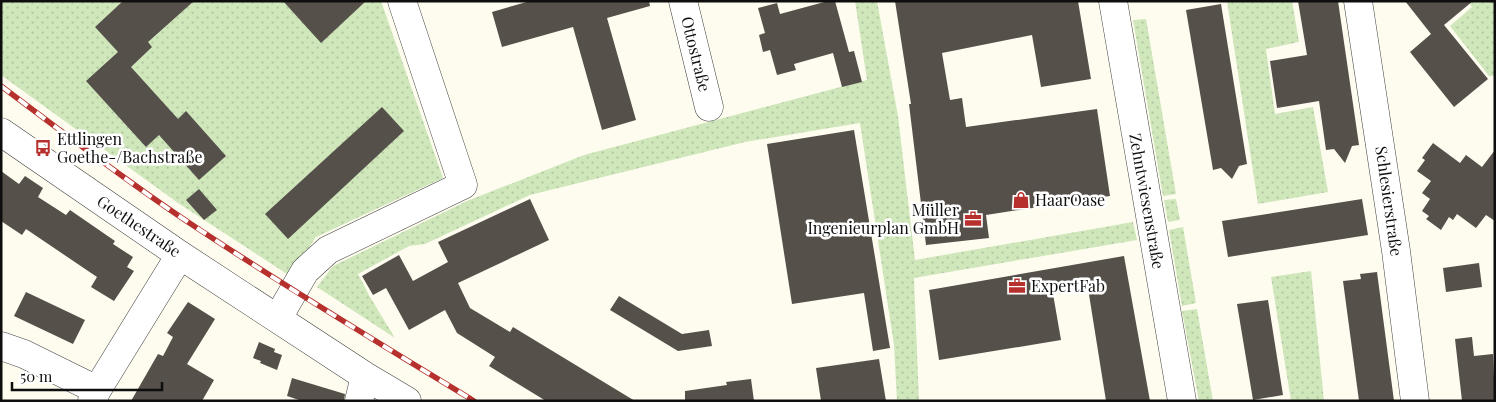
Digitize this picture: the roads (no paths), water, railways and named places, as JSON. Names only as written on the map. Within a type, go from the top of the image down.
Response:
[{"type":"street","points":[[278,318],[306,271],[328,250],[462,185],[402,1]]},
{"type":"street","name":"Ottostraße","points":[[682,1],[709,107]]},
{"type":"street","name":"Zehntwiesenstraße","points":[[1113,1],[1182,401]]},
{"type":"street","name":"Schlesierstraße","points":[[1358,1],[1396,251],[1415,401]]},
{"type":"street","name":"Goethestraße","points":[[1,132],[180,255],[278,318],[362,388],[407,401]]},
{"type":"street","points":[[1,346],[24,354],[94,396],[180,255]]},
{"type":"railway","points":[[1,86],[119,174],[191,224],[296,292],[474,401]]},
{"type":"place","name":"Ettlingen Goethe-/Bachstraße","points":[[43,148]]},
{"type":"place","name":"HaarOase","points":[[1021,200]]},
{"type":"place","name":"Müller Ingenieurplan GmbH","points":[[973,219]]},
{"type":"place","name":"ExpertFab","points":[[1017,286]]}]
